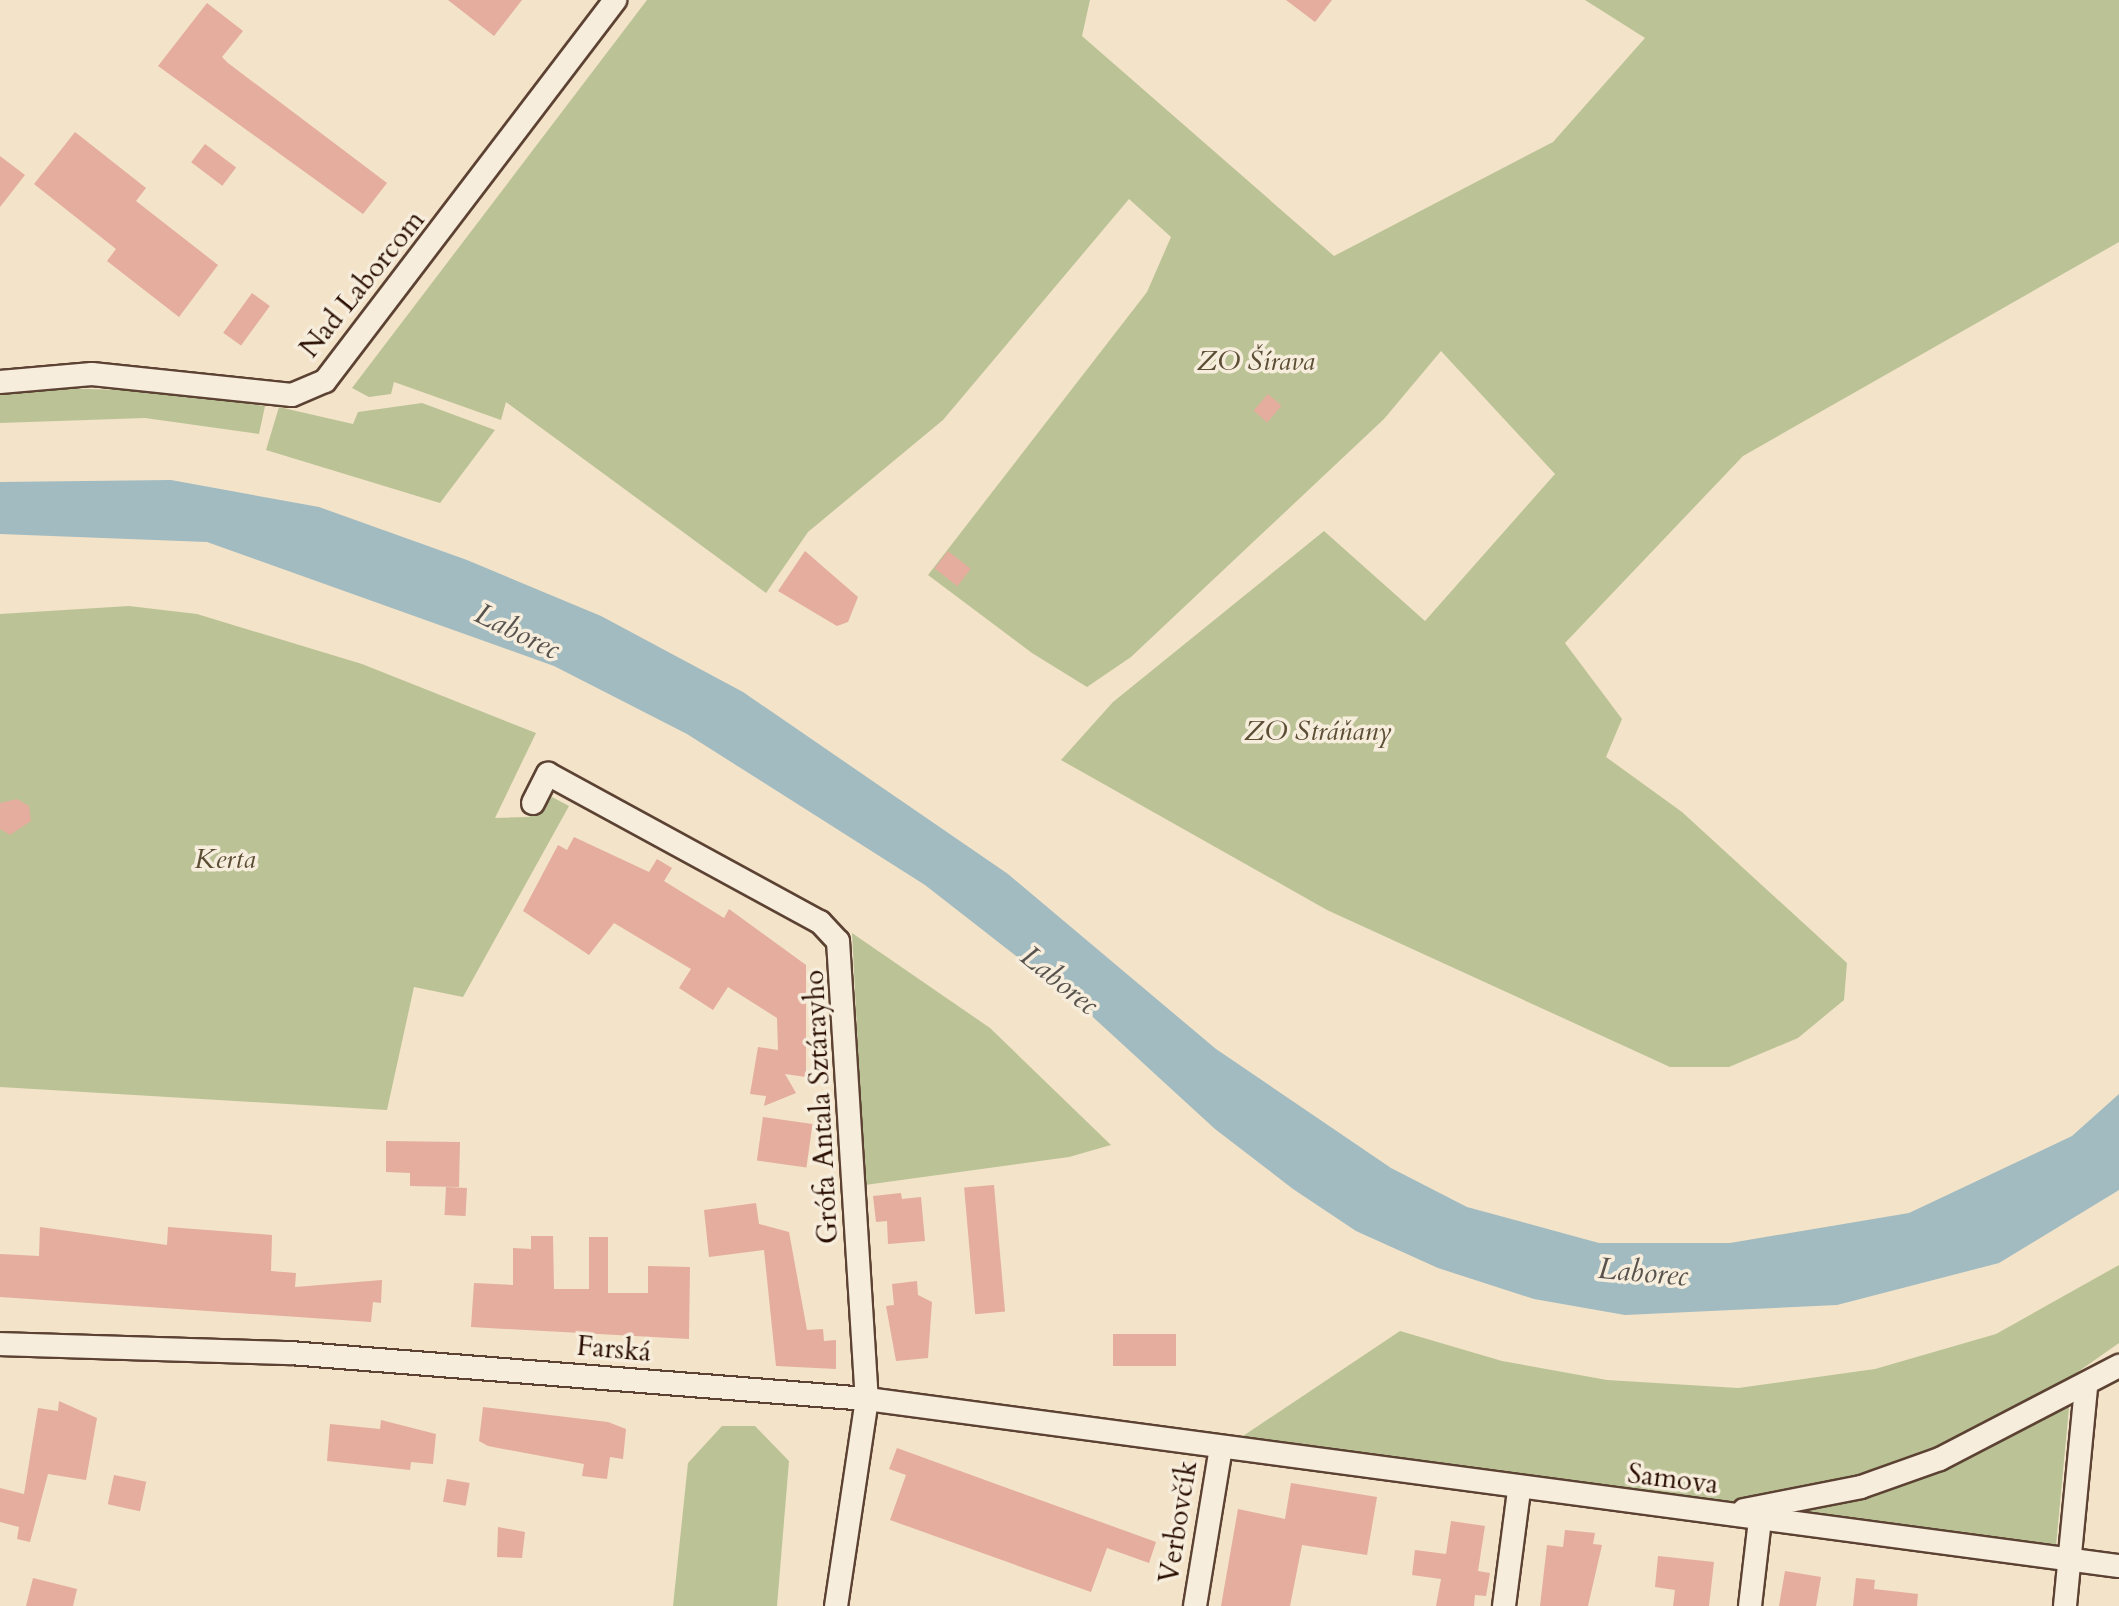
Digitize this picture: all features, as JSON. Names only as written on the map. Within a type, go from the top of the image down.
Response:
[{"type":"street","name":"Nad Laborcom","points":[[0,382],[92,374],[292,395],[325,381],[615,0]]},
{"type":"street","name":"Grófa Antala Sztárayho","points":[[533,803],[548,774],[820,922],[838,941],[867,1399]]},
{"type":"street","name":"Farská","points":[[0,1344],[290,1353],[867,1399],[1221,1448]]},
{"type":"street","points":[[1719,1514],[1861,1487],[1940,1459],[2086,1387],[2119,1366]]},
{"type":"street","points":[[2065,1606],[2086,1387]]},
{"type":"street","points":[[836,1606],[867,1399]]},
{"type":"street","name":"Samova","points":[[1221,1448],[1519,1491],[2119,1566]]},
{"type":"street","name":"Verbovčík","points":[[1195,1606],[1221,1448]]},
{"type":"street","points":[[1504,1606],[1519,1491]]},
{"type":"street","points":[[1750,1606],[1760,1519]]},
{"type":"green space","points":[[647,0],[1090,0],[1082,36],[1334,256],[1553,142],[1645,38],[1585,0],[2119,0],[2119,242],[1743,456],[1565,643],[1622,719],[1606,757],[1682,812],[1847,963],[1844,1000],[1798,1038],[1729,1067],[1670,1067],[1327,910],[1061,760],[1113,702],[1324,531],[1425,621],[1555,474],[1441,351],[1384,419],[1131,657],[1087,687],[1032,653],[928,575],[1147,292],[1171,237],[1129,199],[943,420],[808,532],[766,593],[506,402],[501,420],[394,382],[391,394],[369,397],[352,388]]},
{"type":"green space","points":[[54,388],[160,391],[265,406],[259,434],[145,418],[0,423],[0,393]]},
{"type":"green space","points":[[422,403],[495,430],[440,503],[266,450],[279,407],[353,424],[358,412]]},
{"type":"green space","name":"Kerta","points":[[129,606],[197,614],[362,664],[536,733],[495,818],[529,817],[552,797],[569,806],[463,997],[414,987],[387,1110],[0,1087],[0,614]]},
{"type":"green space","points":[[852,933],[990,1028],[1111,1145],[1069,1157],[865,1185]]},
{"type":"green space","points":[[2119,1265],[2119,1343],[2072,1376],[2056,1546],[1243,1436],[1400,1331],[1502,1361],[1607,1380],[1738,1388],[1875,1369],[1996,1334]]},
{"type":"green space","points":[[722,1426],[755,1426],[789,1461],[777,1606],[673,1606],[688,1463]]},
{"type":"water","name":"Laborec","points":[[171,480],[319,507],[467,560],[601,616],[743,692],[1008,874],[1216,1049],[1391,1168],[1467,1207],[1599,1243],[1730,1243],[1909,1213],[2072,1136],[2119,1094],[2119,1190],[1999,1263],[1837,1305],[1625,1315],[1534,1299],[1438,1268],[1356,1231],[1293,1189],[1215,1129],[1083,1008],[925,885],[687,734],[554,666],[207,542],[0,534],[0,482]]},
{"type":"building","points":[[448,0],[522,0],[494,36]]},
{"type":"building","points":[[1286,0],[1332,0],[1315,22]]},
{"type":"building","points":[[207,3],[243,31],[222,57],[228,63],[387,183],[363,214],[158,66]]},
{"type":"building","points":[[75,132],[146,188],[136,201],[218,265],[179,317],[107,261],[116,249],[34,184]]},
{"type":"building","points":[[205,144],[236,167],[222,186],[191,162]]},
{"type":"building","points":[[0,156],[25,175],[0,207]]},
{"type":"building","points":[[252,293],[270,306],[241,346],[223,333]]},
{"type":"building","points":[[1268,394],[1282,406],[1267,422],[1254,411]]},
{"type":"building","points":[[805,551],[858,597],[848,622],[837,626],[778,591]]},
{"type":"building","points":[[948,551],[971,569],[957,586],[934,568]]},
{"type":"building","points":[[17,799],[29,806],[31,821],[10,835],[0,829],[0,803]]},
{"type":"building","points":[[574,837],[649,872],[657,859],[672,868],[664,881],[724,918],[729,909],[806,965],[806,1077],[785,1074],[796,1093],[764,1106],[766,1096],[750,1094],[758,1047],[778,1050],[777,1018],[728,987],[713,1010],[679,988],[691,969],[614,923],[589,955],[523,911],[558,845],[567,850]]},
{"type":"building","points":[[763,1117],[813,1124],[806,1168],[757,1161]]},
{"type":"building","points":[[386,1141],[460,1142],[459,1187],[410,1186],[410,1173],[386,1172]]},
{"type":"building","points":[[994,1185],[1005,1312],[975,1314],[964,1188]]},
{"type":"building","points":[[446,1187],[467,1188],[466,1216],[445,1215]]},
{"type":"building","points":[[901,1193],[902,1199],[921,1197],[925,1241],[888,1244],[887,1221],[876,1222],[873,1196]]},
{"type":"building","points":[[756,1203],[759,1224],[789,1232],[807,1330],[823,1329],[824,1341],[836,1340],[836,1369],[776,1366],[764,1250],[709,1257],[704,1210]]},
{"type":"building","points":[[40,1227],[167,1245],[168,1227],[272,1235],[271,1271],[296,1273],[295,1287],[382,1280],[381,1303],[373,1302],[371,1322],[0,1297],[0,1254],[39,1256]]},
{"type":"building","points":[[531,1236],[553,1236],[554,1289],[589,1289],[589,1237],[608,1237],[608,1293],[648,1293],[648,1266],[690,1267],[689,1339],[471,1327],[474,1283],[513,1285],[513,1248],[531,1249]]},
{"type":"building","points":[[917,1281],[918,1295],[932,1302],[928,1358],[896,1361],[886,1306],[894,1305],[892,1284]]},
{"type":"building","points":[[1113,1334],[1176,1334],[1176,1366],[1113,1366]]},
{"type":"building","points":[[59,1401],[97,1418],[86,1480],[48,1474],[30,1542],[17,1539],[19,1527],[0,1522],[0,1488],[24,1494],[38,1408],[58,1411]]},
{"type":"building","points":[[483,1407],[608,1422],[626,1429],[623,1459],[610,1457],[607,1479],[582,1476],[584,1464],[488,1446],[479,1441]]},
{"type":"building","points":[[381,1420],[436,1434],[433,1464],[411,1462],[410,1470],[327,1461],[330,1424],[380,1429]]},
{"type":"building","points":[[897,1448],[1156,1542],[1149,1563],[1107,1548],[1091,1592],[890,1520],[906,1475],[889,1469]]},
{"type":"building","points":[[114,1475],[146,1482],[140,1511],[108,1504]]},
{"type":"building","points":[[447,1479],[470,1483],[466,1506],[443,1502]]},
{"type":"building","points":[[1291,1483],[1377,1497],[1367,1555],[1302,1545],[1290,1606],[1221,1606],[1238,1509],[1285,1519]]},
{"type":"building","points":[[1451,1521],[1485,1526],[1478,1571],[1490,1573],[1486,1596],[1475,1595],[1474,1606],[1436,1606],[1441,1579],[1412,1575],[1415,1550],[1446,1554]]},
{"type":"building","points":[[498,1527],[525,1532],[522,1558],[497,1557]]},
{"type":"building","points":[[1565,1530],[1595,1533],[1593,1544],[1602,1545],[1588,1606],[1540,1606],[1547,1545],[1563,1547]]},
{"type":"building","points":[[1658,1556],[1714,1562],[1709,1606],[1673,1606],[1675,1590],[1655,1587]]},
{"type":"building","points":[[1785,1571],[1821,1577],[1816,1606],[1779,1606]]},
{"type":"building","points":[[33,1578],[77,1589],[73,1606],[26,1606]]},
{"type":"building","points":[[1856,1578],[1875,1580],[1874,1589],[1918,1594],[1917,1606],[1853,1606]]},
{"type":"park label","name":"ZO Šírava","points":[[1256,361]]},
{"type":"park label","name":"ZO Stráňany","points":[[1318,731]]}]
